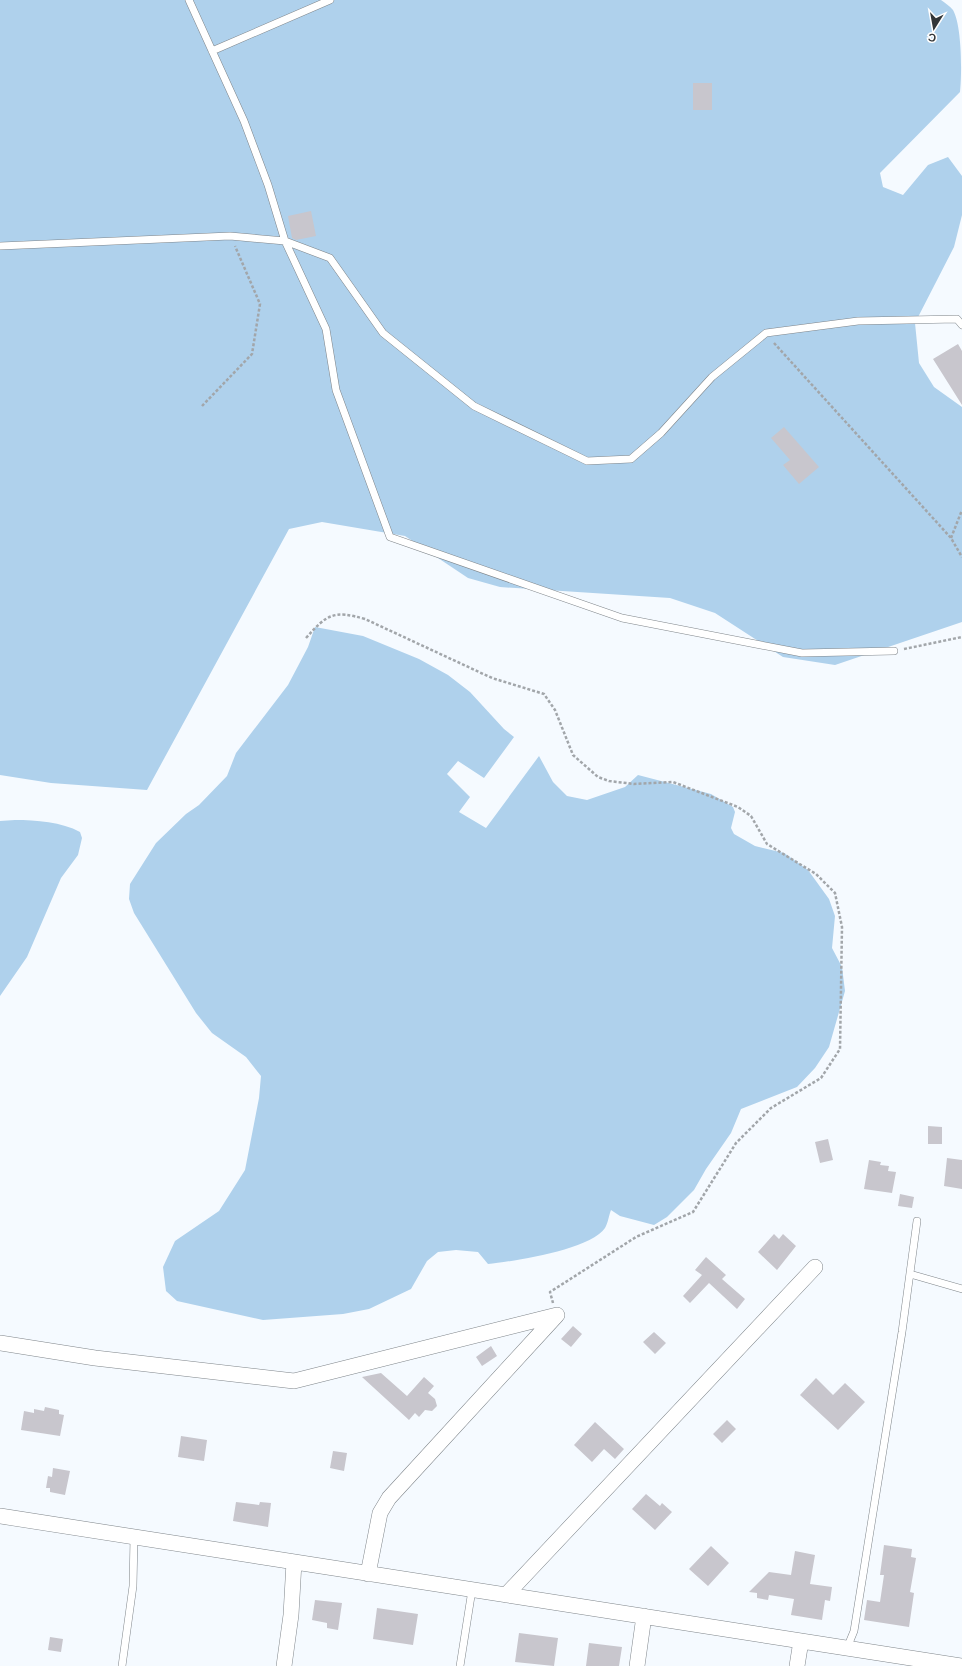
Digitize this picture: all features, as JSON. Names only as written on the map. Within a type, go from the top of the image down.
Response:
[{"type":"street","points":[[506,1595],[815,1267]]},
{"type":"street","points":[[0,1343],[95,1358],[294,1381],[557,1315]]},
{"type":"street","points":[[368,1574],[380,1513],[389,1498],[557,1315]]},
{"type":"street","points":[[0,1516],[960,1666]]},
{"type":"street","points":[[284,1666],[291,1615],[294,1562]]},
{"type":"street","points":[[637,1666],[644,1616]]},
{"type":"street","points":[[797,1666],[801,1641]]},
{"type":"lane","points":[[189,0],[244,121],[268,185],[285,241],[326,329],[336,390],[390,537],[622,618],[802,653],[894,651]]},
{"type":"lane","points":[[212,51],[330,0]]},
{"type":"lane","points":[[0,246],[230,236],[285,241],[330,258],[383,333],[474,406],[586,460],[631,459],[661,433],[712,377],[766,333],[858,321],[956,319],[962,326]]},
{"type":"lane","points":[[847,1648],[854,1631],[917,1221]]},
{"type":"lane","points":[[910,1274],[962,1290]]},
{"type":"lane","points":[[122,1666],[133,1586],[134,1537]]},
{"type":"lane","points":[[460,1666],[472,1590]]},
{"type":"path","points":[[202,406],[252,354],[260,304],[230,236]]},
{"type":"path","points":[[766,333],[951,538],[962,557]]},
{"type":"path","points":[[951,538],[962,510]]},
{"type":"path","points":[[306,638],[320,622],[331,615],[346,614],[365,619],[492,678],[544,694],[555,710],[573,755],[598,777],[609,781],[634,784],[673,782],[738,807],[750,816],[767,844],[816,874],[834,893],[842,926],[840,1049],[821,1078],[772,1108],[736,1143],[693,1212],[636,1237],[550,1292],[557,1315]]},
{"type":"path","points":[[894,651],[962,637]]},
{"type":"shaded area","points":[[0,0],[941,0],[953,10],[956,17],[960,38],[960,92],[880,173],[883,187],[903,195],[928,165],[948,157],[962,176],[962,215],[954,247],[915,323],[919,363],[934,387],[962,407],[962,622],[835,665],[783,657],[715,613],[670,598],[500,587],[468,578],[405,536],[322,522],[289,529],[147,790],[51,783],[0,775]]},
{"type":"shaded area","points":[[315,627],[363,636],[419,659],[448,675],[470,692],[504,729],[514,737],[484,778],[458,761],[447,774],[470,797],[459,812],[486,828],[539,756],[553,782],[567,796],[587,800],[625,787],[638,775],[711,794],[733,807],[735,812],[731,828],[734,834],[755,846],[784,853],[808,870],[829,899],[835,916],[832,948],[842,967],[845,991],[829,1047],[815,1068],[797,1087],[741,1109],[731,1133],[706,1169],[694,1190],[667,1217],[654,1225],[620,1216],[611,1210],[605,1228],[597,1236],[569,1248],[551,1253],[488,1264],[478,1252],[456,1250],[438,1252],[427,1261],[411,1289],[369,1309],[343,1314],[263,1320],[177,1301],[166,1291],[163,1267],[175,1241],[219,1211],[245,1170],[259,1098],[261,1076],[246,1057],[212,1033],[196,1013],[134,913],[129,899],[130,884],[156,843],[186,814],[199,805],[227,776],[236,753],[288,685],[308,647]]},
{"type":"shaded area","points":[[0,821],[40,821],[65,826],[80,832],[82,838],[78,855],[61,878],[27,957],[0,996]]},
{"type":"building","points":[[693,83],[712,83],[712,110],[693,110]]},
{"type":"building","points":[[311,211],[316,236],[296,240],[292,238],[288,216]]},
{"type":"building","points":[[958,344],[962,351],[962,405],[933,359]]},
{"type":"building","points":[[784,427],[819,467],[799,484],[783,465],[790,460],[771,438]]},
{"type":"building","points":[[928,1126],[942,1127],[942,1144],[928,1144]]},
{"type":"building","points":[[828,1139],[833,1160],[820,1163],[815,1142]]},
{"type":"building","points":[[947,1158],[962,1160],[962,1189],[944,1186]]},
{"type":"building","points":[[869,1160],[881,1162],[880,1165],[889,1166],[888,1171],[896,1172],[892,1193],[864,1189]]},
{"type":"building","points":[[900,1194],[914,1197],[912,1208],[898,1206]]},
{"type":"building","points":[[774,1234],[779,1239],[783,1234],[796,1246],[777,1270],[758,1252]]},
{"type":"building","points":[[706,1257],[726,1275],[722,1279],[745,1299],[737,1309],[709,1283],[690,1303],[683,1296],[702,1275],[695,1270]]},
{"type":"building","points":[[573,1326],[582,1334],[571,1347],[561,1339]]},
{"type":"building","points":[[654,1332],[666,1343],[655,1354],[643,1342]]},
{"type":"building","points":[[491,1346],[497,1356],[482,1366],[476,1357]]},
{"type":"building","points":[[381,1373],[407,1396],[424,1377],[434,1386],[428,1393],[435,1399],[437,1406],[432,1411],[425,1410],[419,1417],[415,1413],[409,1420],[362,1377]]},
{"type":"building","points":[[816,1378],[833,1395],[845,1383],[865,1402],[838,1430],[800,1395]]},
{"type":"building","points":[[45,1407],[59,1410],[59,1414],[64,1415],[60,1436],[21,1430],[24,1411],[34,1413],[34,1409],[44,1411]]},
{"type":"building","points":[[727,1420],[736,1429],[722,1443],[713,1434]]},
{"type":"building","points":[[595,1422],[624,1449],[615,1459],[604,1449],[592,1462],[574,1445]]},
{"type":"building","points":[[181,1436],[207,1440],[204,1461],[178,1457]]},
{"type":"building","points":[[333,1451],[347,1453],[344,1471],[330,1468]]},
{"type":"building","points":[[53,1468],[70,1471],[65,1495],[50,1492],[50,1488],[46,1488],[48,1476],[52,1477]]},
{"type":"building","points":[[646,1494],[660,1506],[662,1503],[672,1512],[655,1530],[632,1509]]},
{"type":"building","points":[[236,1502],[259,1505],[260,1502],[271,1503],[268,1527],[233,1521]]},
{"type":"building","points":[[884,1545],[912,1549],[911,1557],[916,1558],[910,1592],[914,1593],[909,1627],[864,1620],[867,1600],[880,1602],[884,1575],[880,1575]]},
{"type":"building","points":[[711,1546],[729,1563],[708,1586],[689,1569]]},
{"type":"building","points":[[795,1551],[815,1555],[810,1584],[832,1587],[830,1601],[825,1600],[822,1620],[791,1615],[794,1599],[769,1595],[768,1600],[757,1598],[757,1593],[749,1592],[769,1572],[791,1575]]},
{"type":"building","points":[[315,1600],[342,1603],[338,1630],[327,1628],[327,1623],[312,1620]]},
{"type":"building","points":[[377,1608],[418,1614],[413,1645],[373,1639]]},
{"type":"building","points":[[519,1633],[558,1638],[554,1666],[515,1662]]},
{"type":"building","points":[[50,1637],[63,1639],[61,1652],[48,1650]]},
{"type":"building","points":[[589,1643],[622,1647],[619,1666],[586,1666]]}]
